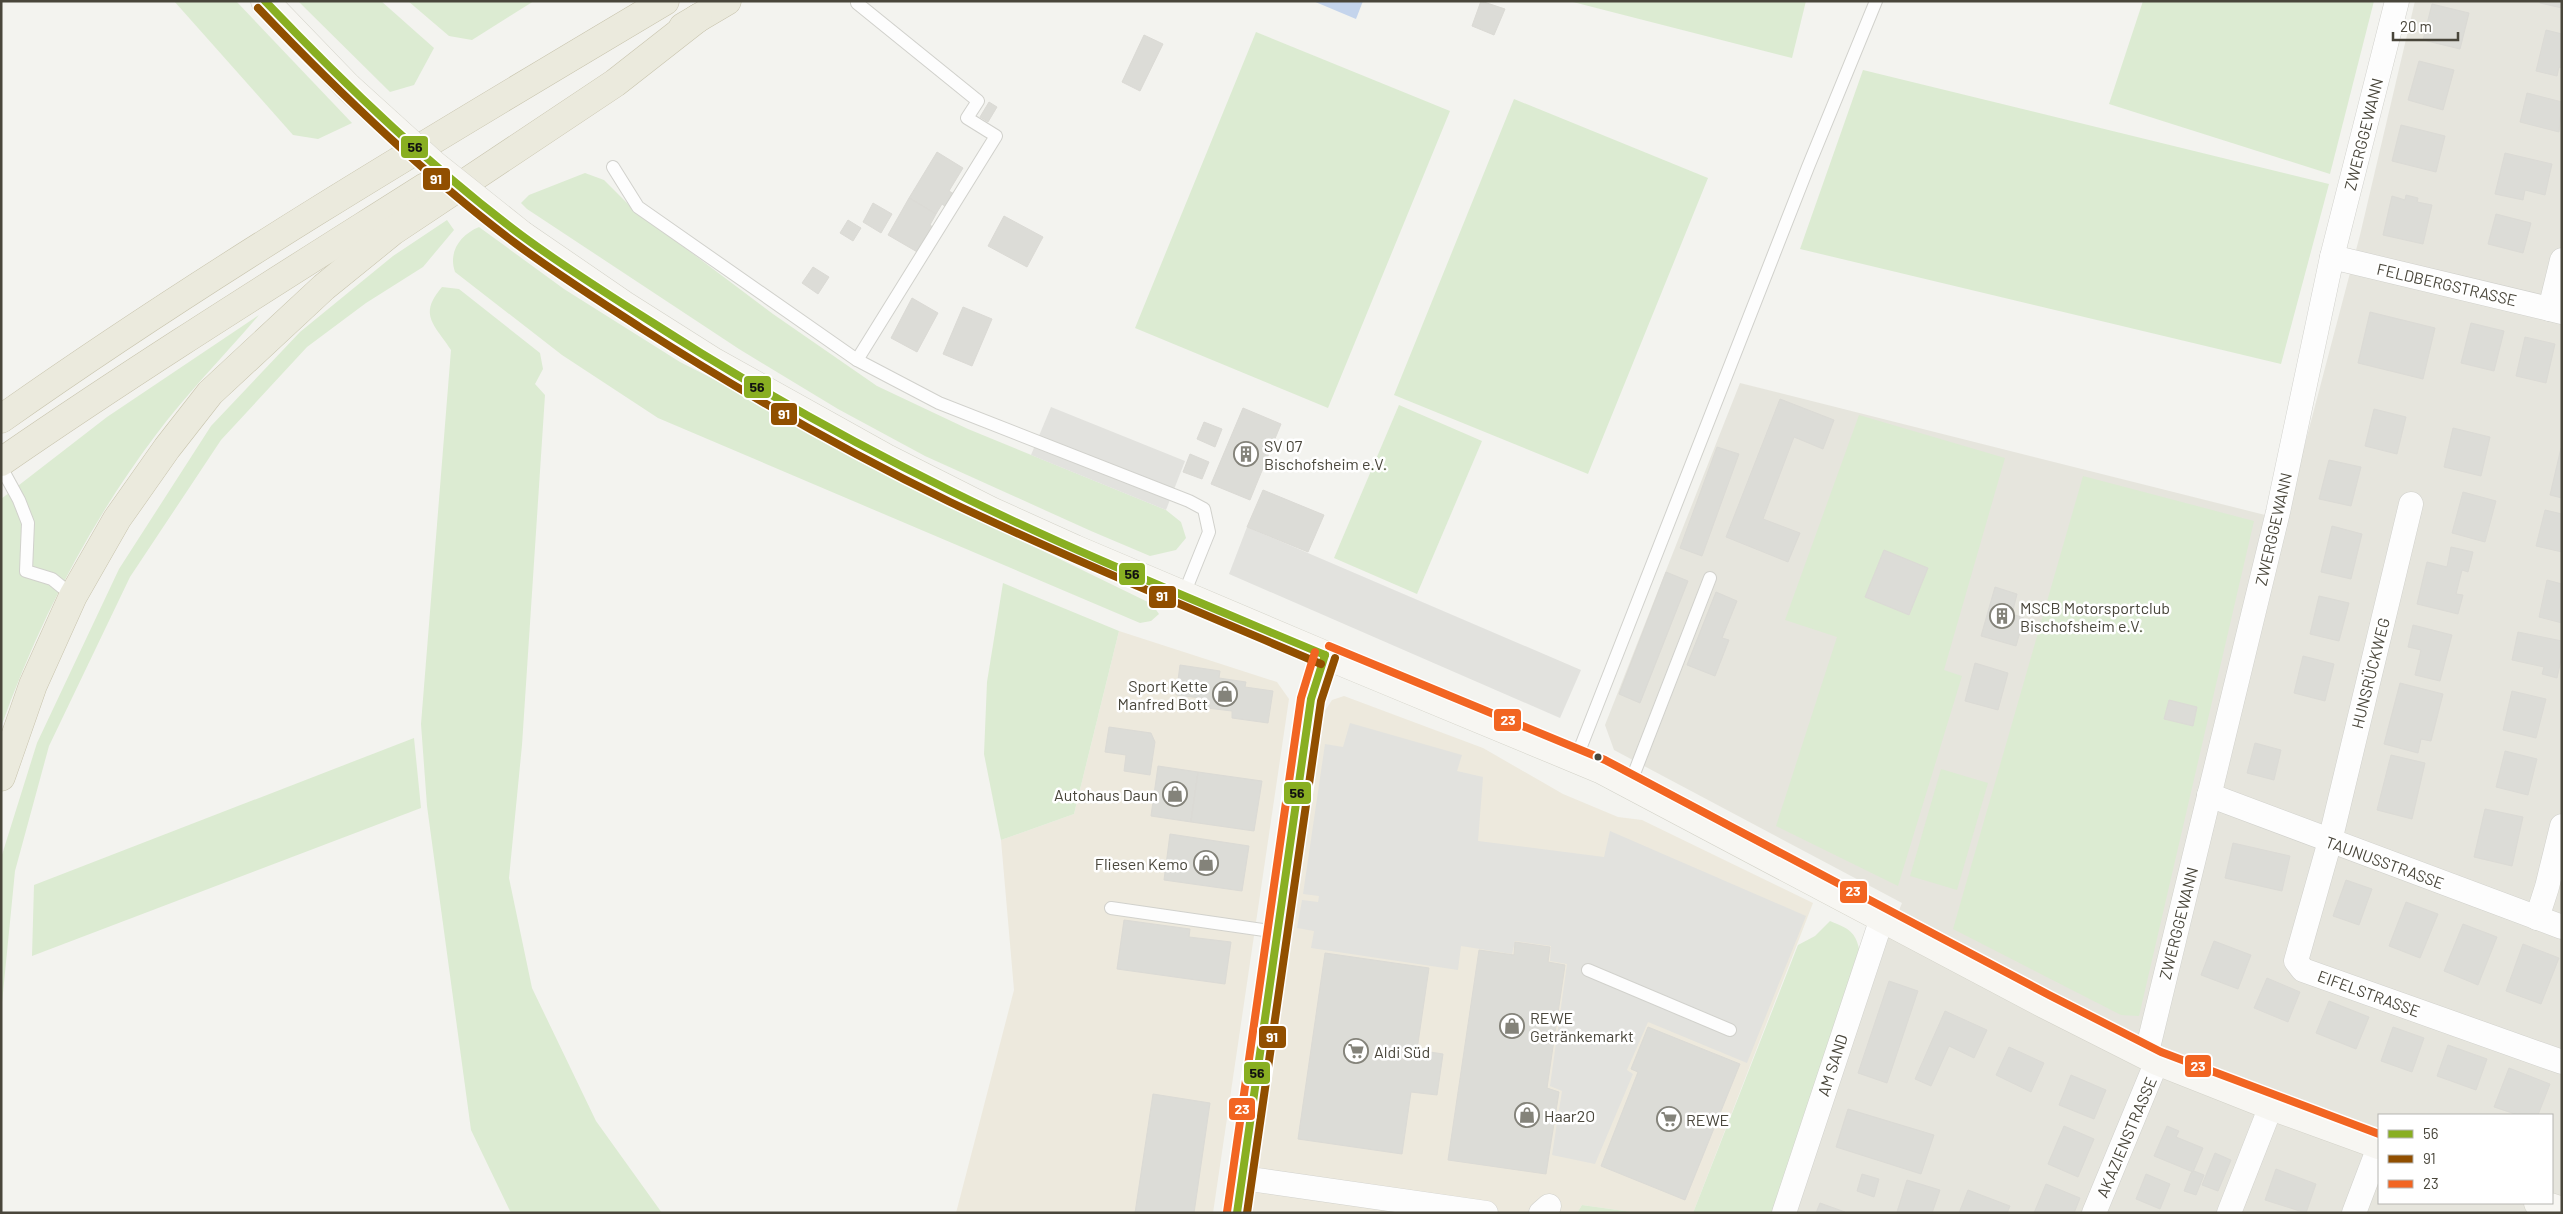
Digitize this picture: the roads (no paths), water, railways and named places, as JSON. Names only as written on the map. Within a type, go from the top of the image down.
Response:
[{"type":"highway","points":[[1,419],[145,320],[327,203],[665,1]]},
{"type":"highway","points":[[1,462],[99,394],[252,294],[726,1]]},
{"type":"highway","points":[[1,777],[33,685],[73,596],[117,519],[167,448],[210,393],[317,293],[393,231],[607,89],[698,18]]},
{"type":"main road","points":[[265,1],[348,87],[433,164],[522,236],[624,305],[714,362],[878,454],[1000,514],[1325,655],[1576,759],[1630,784],[2151,1058],[2271,1106],[2378,1146]]},
{"type":"main road","points":[[2541,1204],[2562,1211]]},
{"type":"street","name":"ZWERGGEWANN","points":[[2151,1058],[2209,795],[2278,512],[2332,257],[2397,1]]},
{"type":"street","name":"FELDBERGSTRASSE","points":[[2332,257],[2556,310]]},
{"type":"street","points":[[2556,310],[2562,260]]},
{"type":"street","name":"HUNSRÜCKWEG","points":[[2330,841],[2411,504]]},
{"type":"street","points":[[1237,1213],[1311,699],[1325,655]]},
{"type":"street","name":"TAUNUSSTRASSE","points":[[2209,795],[2562,927]]},
{"type":"street","points":[[2537,918],[2547,887],[2562,826]]},
{"type":"street","name":"EIFELSTRASSE","points":[[2330,841],[2296,961],[2303,970],[2562,1062]]},
{"type":"street","name":"AM SAND","points":[[1784,1213],[1882,918]]},
{"type":"street","name":"AKAZIENSTRASSE","points":[[2094,1213],[2151,1058]]},
{"type":"street","points":[[2229,1213],[2271,1106]]},
{"type":"street","points":[[2354,1213],[2378,1149]]},
{"type":"street","points":[[1243,1178],[1486,1213]]},
{"type":"lane","points":[[857,3],[978,101],[967,118],[996,136],[857,360]]},
{"type":"lane","points":[[1576,759],[1872,4]]},
{"type":"lane","points":[[613,167],[638,207],[857,360],[939,404],[1189,501],[1204,509],[1209,532],[1184,594]]},
{"type":"lane","points":[[1,467],[19,500],[28,524],[26,571],[52,579],[73,596]]},
{"type":"lane","points":[[1630,784],[1710,578]]},
{"type":"lane","points":[[1111,908],[1278,932]]},
{"type":"lane","points":[[1588,970],[1730,1030]]},
{"type":"water","points":[[1313,1],[1363,1],[1356,19]]},
{"type":"place","name":"SV 07 Bischofsheim e.V.","points":[[1246,454]]},
{"type":"place","name":"MSCB Motorsportclub Bischofsheim e.V.","points":[[2002,616]]},
{"type":"place","name":"Sport Kette Manfred Bott","points":[[1225,694]]},
{"type":"place","name":"Autohaus Daun","points":[[1175,794]]},
{"type":"place","name":"Fliesen Kemo","points":[[1206,863]]},
{"type":"place","name":"REWE Getränkemarkt","points":[[1512,1026]]},
{"type":"place","name":"Aldi Süd","points":[[1356,1051]]},
{"type":"place","name":"Haar2O","points":[[1527,1115]]},
{"type":"place","name":"REWE","points":[[1669,1119]]}]
